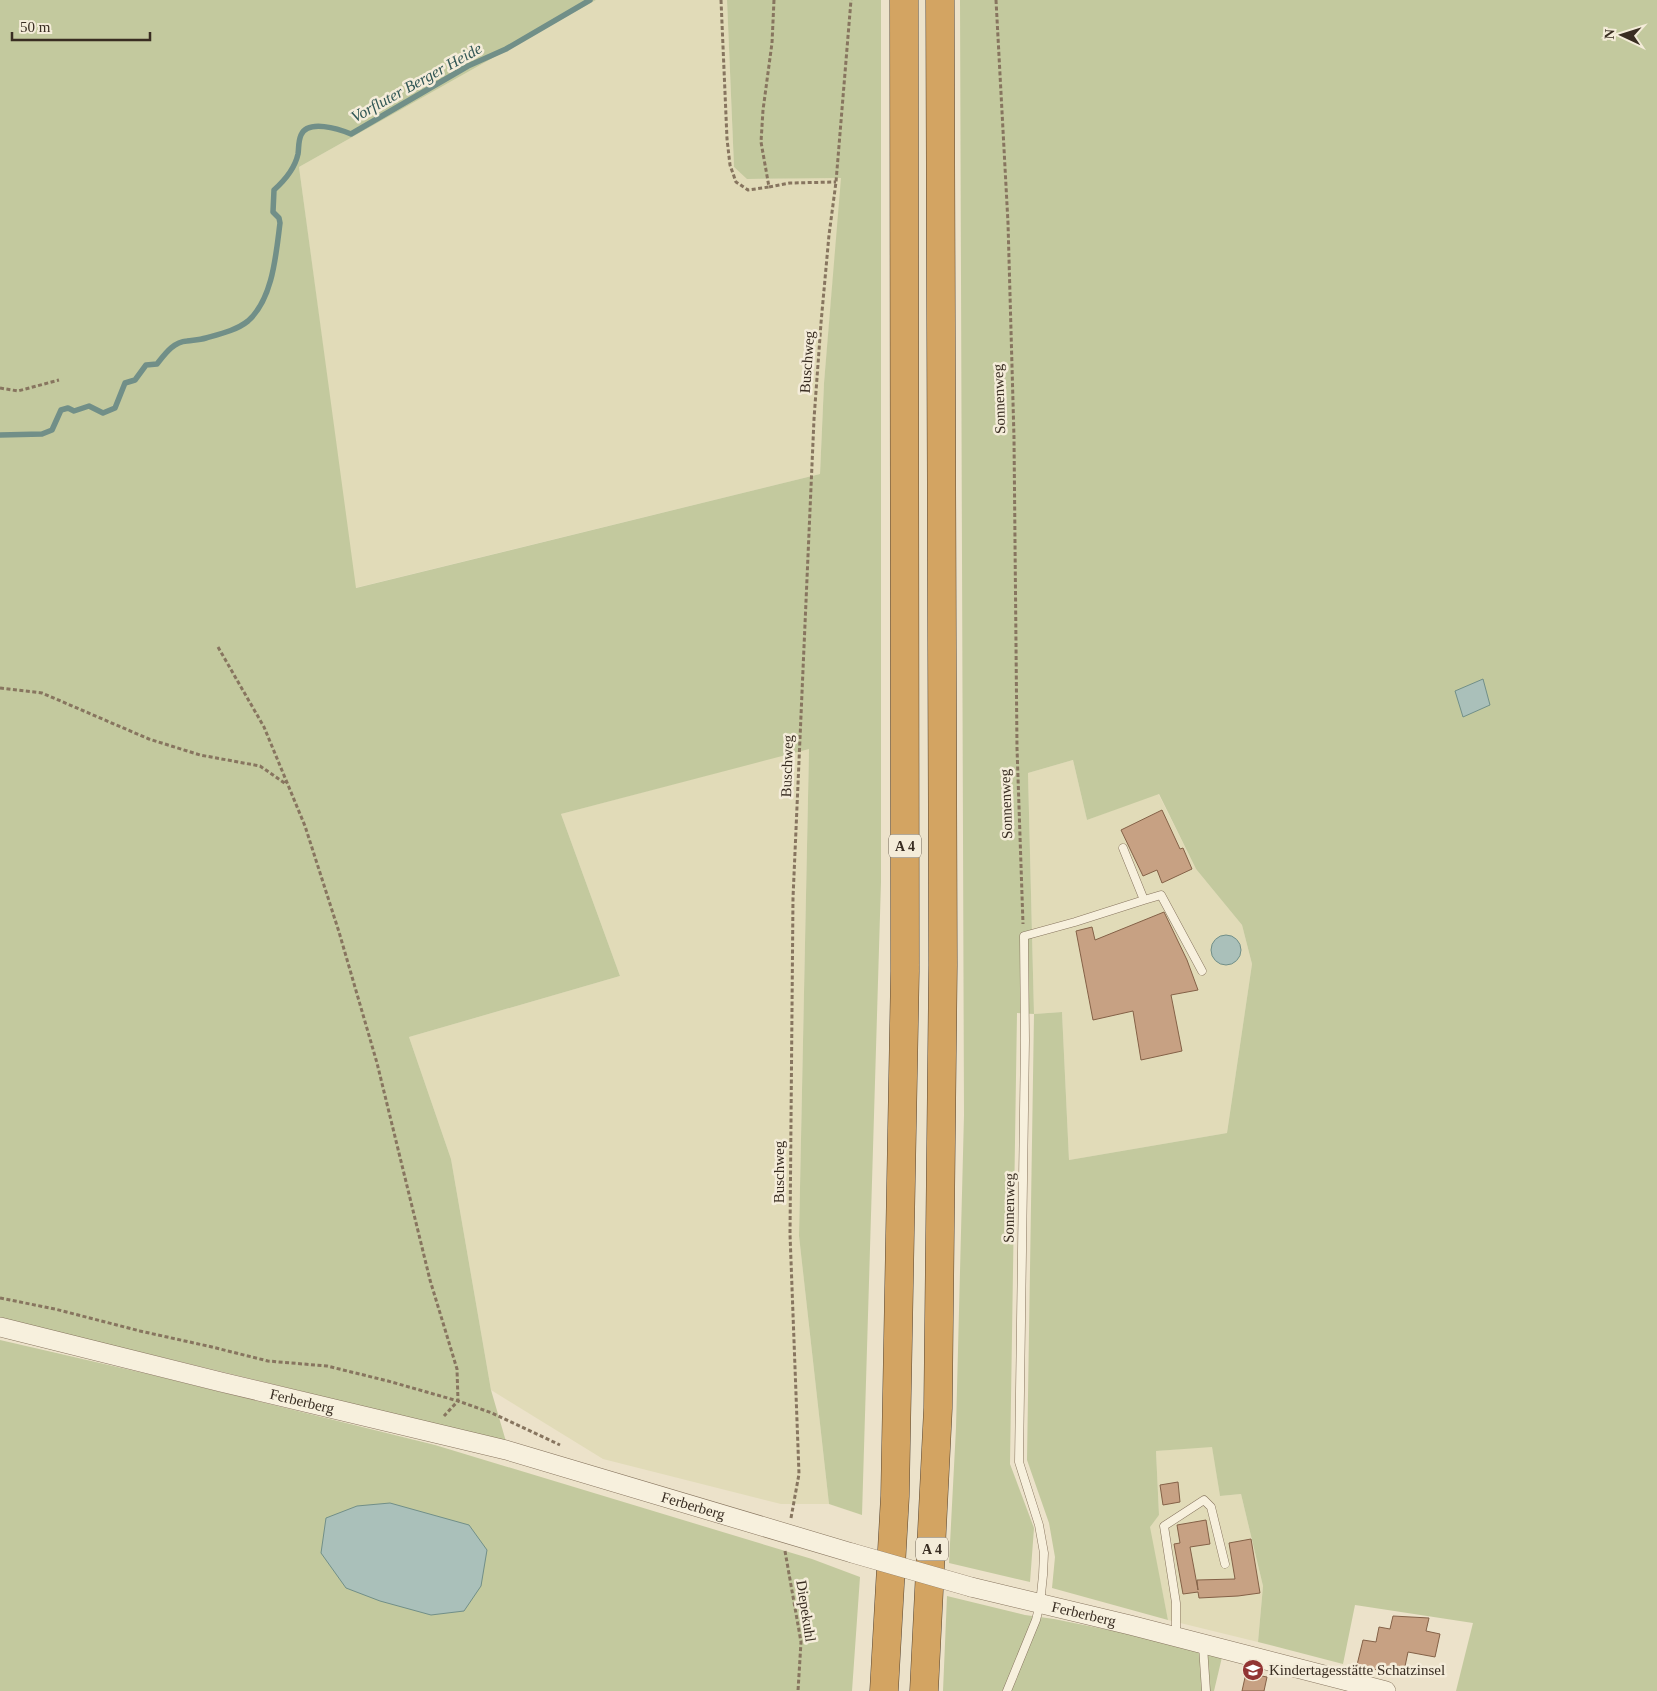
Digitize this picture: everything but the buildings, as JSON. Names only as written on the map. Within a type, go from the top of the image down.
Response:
[{"type":"highway","name":"A 4","points":[[884,1691],[895,1496],[905,971],[904,0]]},
{"type":"highway","name":"A 4","points":[[924,1691],[938,1408],[943,995],[940,0]]},
{"type":"street","name":"Ferberberg","points":[[0,1328],[506,1450],[971,1587],[1386,1691]]},
{"type":"lane","points":[[1123,848],[1144,900]]},
{"type":"lane","points":[[1024,936],[1161,895],[1202,972]]},
{"type":"lane","name":"Sonnenweg","points":[[1007,1691],[1036,1620],[1040,1604],[1044,1553],[1039,1525],[1019,1462],[1025,1040],[1024,936]]},
{"type":"lane","points":[[1176,1637],[1176,1603],[1164,1526],[1204,1500],[1211,1507],[1225,1564]]},
{"type":"lane","points":[[1203,1644],[1206,1691]]},
{"type":"path","points":[[721,0],[727,139],[730,165],[736,182],[748,190],[790,183],[836,182]]},
{"type":"path","points":[[769,187],[760,142],[772,43],[774,0]]},
{"type":"path","name":"Buschweg","points":[[787,1534],[799,1474],[790,1234],[793,898],[814,419],[851,0]]},
{"type":"path","name":"Sonnenweg","points":[[996,0],[1008,223],[1014,438],[1017,748],[1024,936]]},
{"type":"path","points":[[0,388],[18,391],[58,380]]},
{"type":"path","points":[[218,647],[264,727],[314,852],[340,932],[377,1063],[430,1280],[457,1369],[458,1401],[446,1415],[419,1430]]},
{"type":"path","points":[[0,688],[42,693],[149,739],[192,752],[260,766],[286,784]]},
{"type":"path","points":[[0,1298],[55,1309],[140,1332],[268,1361],[328,1366],[388,1381],[492,1413],[562,1446]]},
{"type":"path","name":"Diepekuhl","points":[[787,1534],[785,1550],[801,1642],[798,1691]]},
{"type":"shaded area","points":[[596,0],[727,0],[734,167],[748,179],[842,177],[824,383],[820,474],[355,588],[299,167]]},
{"type":"shaded area","points":[[809,748],[799,1236],[829,1504],[781,1504],[603,1459],[491,1390],[451,1159],[409,1037],[620,976],[561,814]]},
{"type":"shaded area","points":[[1073,760],[1087,820],[1158,793],[1196,869],[1242,925],[1252,964],[1227,1133],[1069,1160],[1062,1012],[1034,1014],[1028,773]]},
{"type":"shaded area","points":[[1212,1446],[1220,1496],[1241,1494],[1263,1586],[1258,1642],[1168,1620],[1149,1527],[1159,1515],[1156,1451]]},
{"type":"green space","points":[[0,0],[596,0],[299,167],[356,588],[820,474],[824,383],[841,178],[747,179],[734,167],[727,0],[881,0],[881,882],[862,1515],[829,1504],[799,1236],[809,749],[561,814],[620,976],[409,1037],[451,1159],[491,1390],[507,1445],[301,1391],[120,1347],[0,1322]]},
{"type":"green space","points":[[960,0],[1657,0],[1657,1691],[1456,1691],[1473,1623],[1355,1605],[1343,1664],[1258,1642],[1263,1586],[1241,1494],[1220,1496],[1212,1447],[1156,1451],[1159,1515],[1150,1527],[1168,1620],[1052,1588],[1055,1557],[1049,1523],[1027,1460],[1034,1014],[1017,1013],[1010,1464],[1034,1528],[1030,1582],[949,1563],[956,1428],[964,1115]],"holes":[[[1073,760],[1087,820],[1159,794],[1196,869],[1242,925],[1252,964],[1227,1133],[1069,1160],[1062,1012],[1034,1014],[1028,773]]]},
{"type":"green space","points":[[0,1340],[152,1375],[435,1445],[812,1559],[860,1577],[852,1691],[0,1691]]},
{"type":"green space","points":[[947,1596],[1025,1615],[1054,1619],[1223,1653],[1214,1691],[943,1691]]},
{"type":"water","points":[[1483,679],[1490,705],[1463,717],[1455,691]]},
{"type":"water","points":[[1226,935],[1232,936],[1240,944],[1240,956],[1232,964],[1226,965],[1220,964],[1212,956],[1211,950],[1212,944],[1220,936]]},
{"type":"water","points":[[390,1503],[469,1525],[487,1550],[481,1586],[464,1611],[431,1615],[380,1601],[346,1588],[321,1553],[326,1518],[357,1506]]},
{"type":"waterway","name":"Vorfluter Berger Heide","points":[[0,435],[42,434],[52,430],[61,410],[68,408],[74,411],[89,406],[103,413],[115,408],[125,383],[135,380],[146,365],[157,364],[173,346],[228,331],[248,321],[263,301],[275,262],[280,223],[279,218],[273,212],[274,190],[292,169],[298,154],[300,138],[305,130],[317,126],[351,134],[468,66],[506,49],[590,0]]},
{"type":"place","name":"Kindertagesstätte Schatzinsel","points":[[1253,1670]]}]
